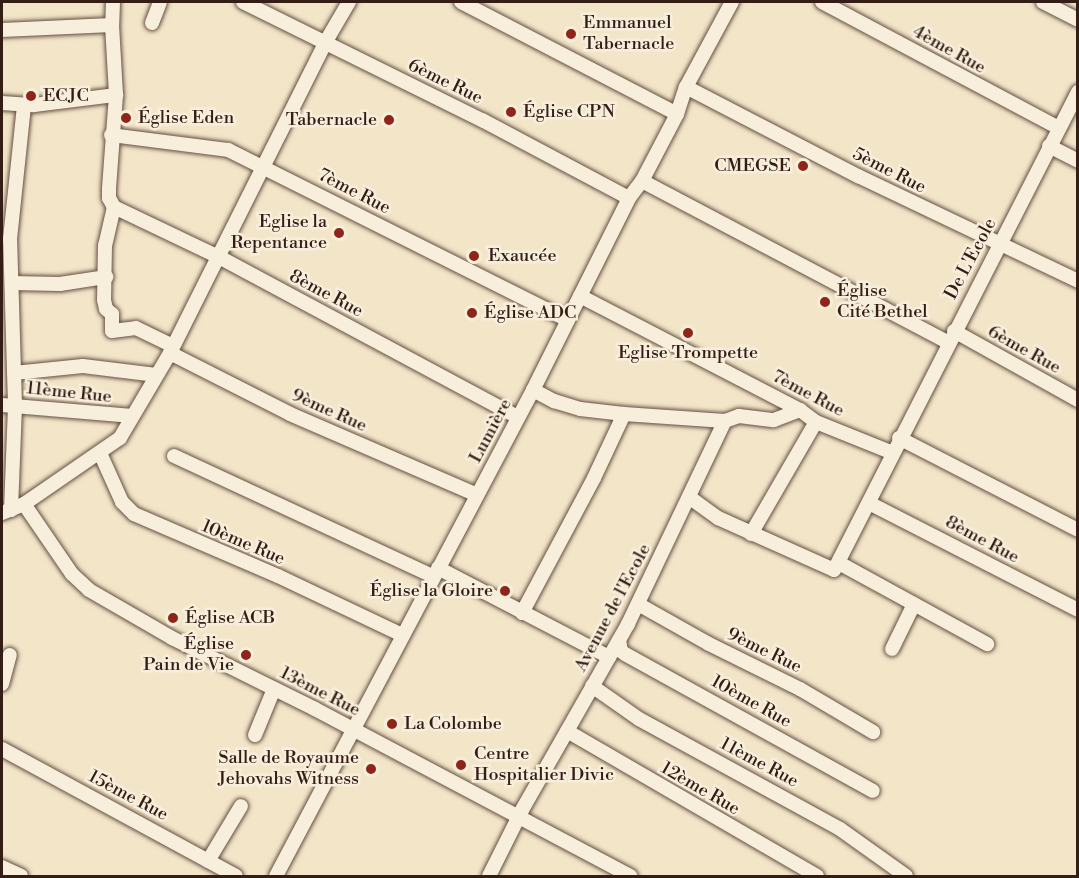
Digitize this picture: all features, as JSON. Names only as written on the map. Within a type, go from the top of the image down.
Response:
[{"type":"street","points":[[12,283],[60,284],[106,277],[105,244],[114,207],[109,198],[111,135],[116,95],[113,2]]},
{"type":"street","points":[[152,23],[160,2]]},
{"type":"street","name":"6ème Rue","points":[[243,2],[482,120],[629,198]]},
{"type":"street","points":[[12,509],[120,438],[171,350],[325,43],[349,2]]},
{"type":"street","points":[[461,2],[677,114]]},
{"type":"street","name":"Lumière","points":[[276,876],[533,390],[629,198],[642,181],[677,114],[686,87],[732,2]]},
{"type":"street","name":"4ème Rue","points":[[822,2],[1059,128]]},
{"type":"street","points":[[1043,2],[1077,20]]},
{"type":"street","points":[[2,30],[112,25]]},
{"type":"street","name":"5ème Rue","points":[[686,87],[998,245],[1012,248],[1077,282]]},
{"type":"street","name":"De L'Ecole","points":[[836,567],[899,438],[1077,92]]},
{"type":"street","points":[[2,103],[24,105],[116,95]]},
{"type":"street","points":[[12,509],[8,405],[14,373],[10,239],[24,105]]},
{"type":"street","name":"7ème Rue","points":[[111,135],[228,150],[568,320]]},
{"type":"street","points":[[1049,146],[1077,161]]},
{"type":"street","name":"6ème Rue","points":[[642,181],[1077,400]]},
{"type":"street","name":"8ème Rue","points":[[114,207],[219,257],[518,417]]},
{"type":"street","name":"9ème Rue","points":[[106,277],[104,300],[106,309],[112,314],[112,331],[136,328],[171,350],[290,414],[477,495]]},
{"type":"street","name":"7ème Rue","points":[[580,296],[800,410],[816,422],[893,453]]},
{"type":"street","points":[[14,373],[83,366],[156,375]]},
{"type":"street","points":[[533,390],[554,401],[580,409],[624,414],[725,421],[739,416],[774,420],[800,410]]},
{"type":"street","name":"11ème Rue","points":[[8,405],[63,412],[133,416]]},
{"type":"street","points":[[522,613],[594,478],[624,414]]},
{"type":"street","name":"Avenue de l'Ecole","points":[[489,876],[518,817],[638,604],[725,421]]},
{"type":"street","points":[[751,534],[816,422]]},
{"type":"street","points":[[899,438],[1077,530]]},
{"type":"street","name":"10ème Rue","points":[[100,453],[122,502],[134,514],[278,576],[402,635]]},
{"type":"street","points":[[174,456],[435,572],[609,657]]},
{"type":"street","points":[[689,497],[718,518],[751,534],[836,567],[914,604],[987,644]]},
{"type":"street","name":"8ème Rue","points":[[868,503],[1077,610]]},
{"type":"street","name":"13ème Rue","points":[[12,509],[88,590],[172,638],[354,729],[630,876]]},
{"type":"street","name":"9ème Rue","points":[[638,604],[709,644],[800,689],[873,732]]},
{"type":"street","points":[[892,649],[914,604]]},
{"type":"street","name":"10ème Rue","points":[[619,640],[621,651],[625,654],[873,791]]},
{"type":"street","points":[[2,684],[10,655]]},
{"type":"street","name":"11ème Rue","points":[[592,686],[639,719],[840,829],[906,876]]},
{"type":"street","points":[[255,735],[274,688]]},
{"type":"street","name":"12ème Rue","points":[[567,731],[816,876]]},
{"type":"street","name":"15ème Rue","points":[[2,749],[236,876]]},
{"type":"street","points":[[208,861],[241,806]]},
{"type":"street","points":[[2,867],[21,876]]},
{"type":"place","name":"Emmanuel Tabernacle","points":[[571,34]]},
{"type":"place","name":"ECJC","points":[[31,96]]},
{"type":"place","name":"Église CPN","points":[[511,112]]},
{"type":"place","name":"Église Eden","points":[[126,118]]},
{"type":"place","name":"Tabernacle","points":[[389,120]]},
{"type":"place","name":"CMEGSE","points":[[803,166]]},
{"type":"place","name":"Eglise la Repentance","points":[[339,233]]},
{"type":"place","name":"Exaucée","points":[[474,256]]},
{"type":"place","name":"Église Cité Bethel","points":[[825,302]]},
{"type":"place","name":"Église ADC","points":[[472,313]]},
{"type":"place","name":"Eglise Trompette","points":[[688,333]]},
{"type":"place","name":"Église la Gloire","points":[[505,591]]},
{"type":"place","name":"Église ACB","points":[[173,618]]},
{"type":"place","name":"Église Pain de Vie","points":[[246,655]]},
{"type":"place","name":"La Colombe","points":[[392,724]]},
{"type":"place","name":"Centre Hospitalier Divic","points":[[461,765]]},
{"type":"place","name":"Salle de Royaume Jehovahs Witness","points":[[371,769]]}]
